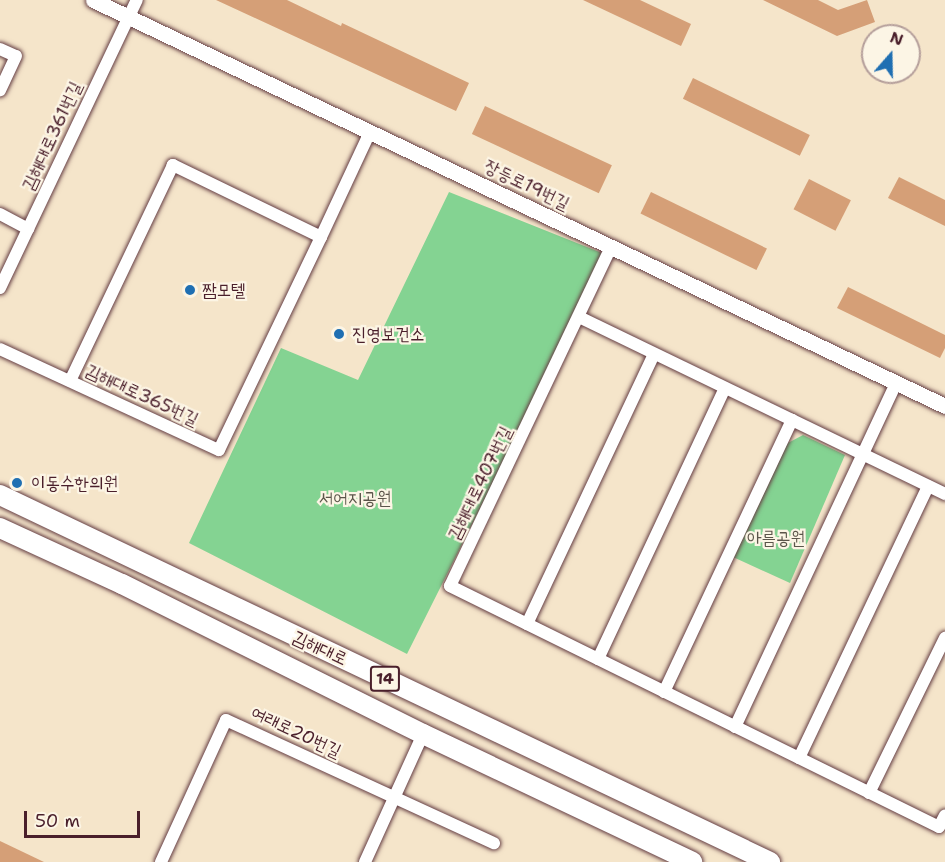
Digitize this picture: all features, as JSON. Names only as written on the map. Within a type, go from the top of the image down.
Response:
[{"type":"main road","name":"김해대로","points":[[0,495],[770,862]]},
{"type":"main road","name":"김해대로","points":[[0,528],[122,584],[423,734],[692,862]]},
{"type":"street","name":"장등로19번길","points":[[93,0],[945,406]]},
{"type":"street","name":"김해대로361번길","points":[[0,288],[137,0]]},
{"type":"street","points":[[0,49],[16,56],[0,90]]},
{"type":"street","name":"김해대로365번길","points":[[321,237],[173,165],[70,381],[219,450],[321,237],[370,132]]},
{"type":"street","points":[[0,214],[28,229]]},
{"type":"street","name":"김해대로407번길","points":[[611,247],[450,586],[939,827],[945,815]]},
{"type":"street","points":[[579,317],[945,494]]},
{"type":"street","points":[[0,349],[70,381]]},
{"type":"street","points":[[527,624],[654,354]]},
{"type":"street","points":[[735,727],[896,383]]},
{"type":"street","points":[[598,659],[725,388]]},
{"type":"street","points":[[664,692],[792,420]]},
{"type":"street","points":[[799,758],[928,486]]},
{"type":"street","points":[[869,793],[945,638]]},
{"type":"street","name":"여래로20번길","points":[[161,862],[226,720],[395,797]]},
{"type":"street","points":[[365,862],[423,734]]},
{"type":"street","points":[[395,797],[494,843]]},
{"type":"green space","name":"서어지공원","points":[[449,192],[607,255],[407,654],[189,543],[281,348],[358,380]]},
{"type":"green space","name":"아름공원","points":[[803,435],[845,455],[790,583],[733,557],[786,444]]},
{"type":"building","points":[[216,0],[287,0],[341,26],[342,23],[469,83],[456,111]]},
{"type":"building","points":[[583,0],[640,0],[691,24],[681,46]]},
{"type":"building","points":[[763,0],[818,0],[838,10],[867,0],[875,22],[861,24],[861,27],[837,36]]},
{"type":"building","points":[[693,78],[810,135],[800,156],[683,99]]},
{"type":"building","points":[[485,106],[612,165],[599,193],[472,134]]},
{"type":"building","points":[[899,177],[945,200],[945,226],[888,198]]},
{"type":"building","points":[[809,179],[851,200],[835,231],[794,209]]},
{"type":"building","points":[[651,192],[767,249],[756,270],[640,214]]},
{"type":"building","points":[[848,287],[945,335],[945,348],[940,358],[837,308]]},
{"type":"building","points":[[0,841],[44,862],[0,862]]},
{"type":"place","name":"짬모텔","points":[[190,290]]},
{"type":"place","name":"진영보건소","points":[[339,334]]},
{"type":"place","name":"이동수한의원","points":[[17,483]]}]
